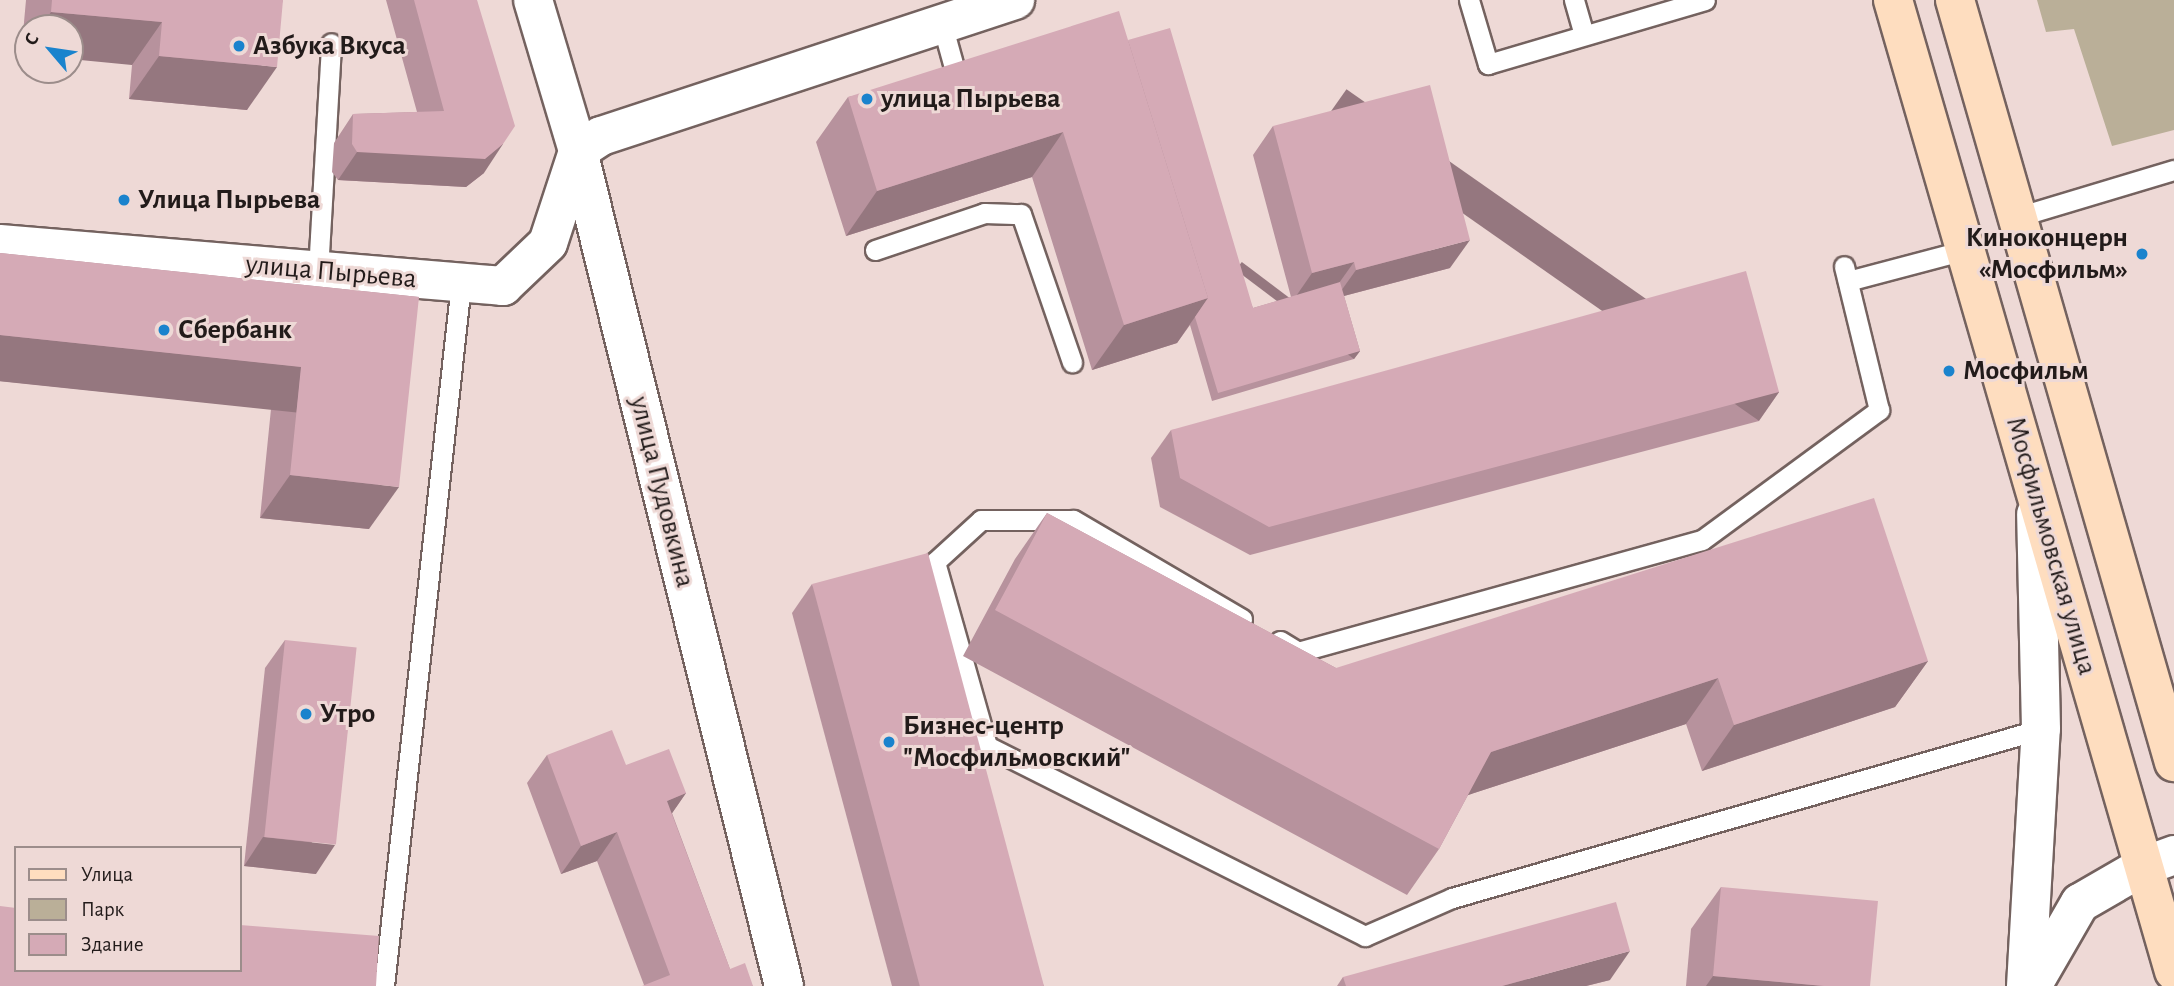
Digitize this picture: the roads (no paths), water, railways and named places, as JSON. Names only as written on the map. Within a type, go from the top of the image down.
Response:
[{"type":"main road","name":"Мосфильмовская улица","points":[[1893,0],[2036,491],[2159,860],[2174,971]]},
{"type":"main road","name":"Мосфильмовская улица","points":[[1955,0],[2174,762]]},
{"type":"street","name":"улица Пудовкина","points":[[533,0],[578,151],[784,986]]},
{"type":"street","points":[[578,151],[601,136],[955,13],[1015,0]]},
{"type":"street","name":"улица Пырьева","points":[[0,244],[503,286],[548,243],[578,151]]},
{"type":"street","points":[[2026,986],[2041,729],[2036,491]]},
{"type":"street","points":[[2032,986],[2080,903],[2159,860]]},
{"type":"lane","points":[[1469,0],[1488,64],[1705,0]]},
{"type":"lane","points":[[1574,0],[1584,35]]},
{"type":"lane","points":[[955,13],[957,78]]},
{"type":"lane","points":[[318,271],[331,43]]},
{"type":"lane","points":[[2017,218],[2174,170]]},
{"type":"lane","points":[[875,250],[984,213],[1021,215],[1072,362]]},
{"type":"lane","points":[[1965,250],[1846,274],[1879,410],[1702,540],[1298,652],[1073,520],[981,520],[935,562],[987,746],[1365,936],[1452,898],[2041,729]]},
{"type":"lane","points":[[384,986],[461,283]]},
{"type":"place","name":"Азбука Вкуса","points":[[239,46]]},
{"type":"place","name":"улица Пырьева","points":[[867,99]]},
{"type":"place","name":"Улица Пырьева","points":[[124,200]]},
{"type":"place","name":"Киноконцерн «Мосфильм»","points":[[2142,254]]},
{"type":"place","name":"Сбербанк","points":[[164,330]]},
{"type":"place","name":"Мосфильм","points":[[1949,371]]},
{"type":"place","name":"Утро","points":[[306,714]]},
{"type":"place","name":"Бизнес-центр \"Мосфильмовский\"","points":[[889,742]]}]
